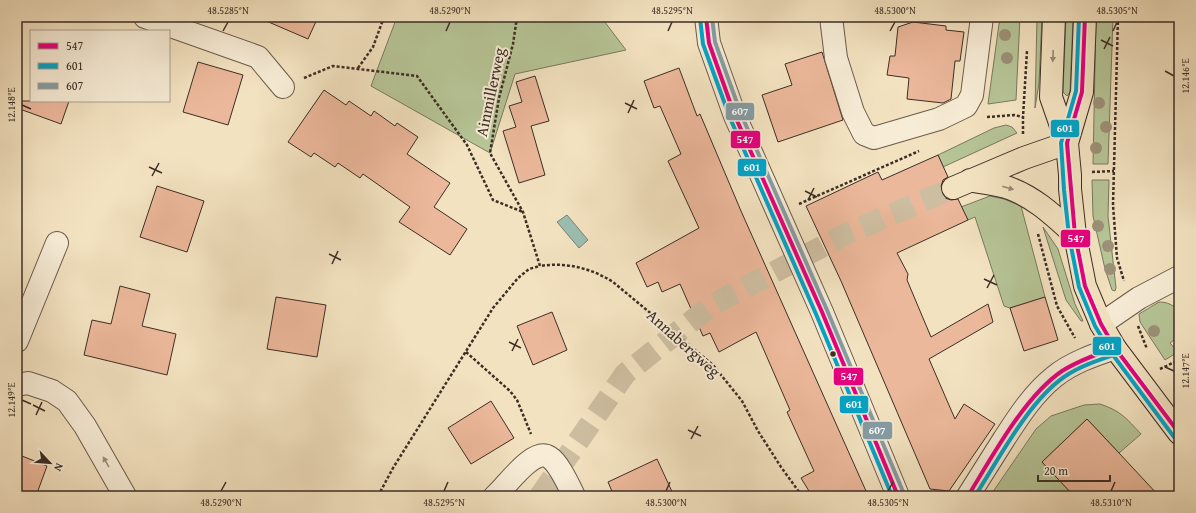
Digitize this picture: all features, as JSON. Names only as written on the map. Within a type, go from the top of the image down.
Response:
[{"type":"main road","points":[[1054,17],[1051,97],[1067,143],[1070,189],[1085,286],[1100,324],[1115,348],[1179,433]]},
{"type":"main road","points":[[1067,143],[1082,92],[1085,17]]},
{"type":"main road","points":[[1067,143],[1024,158],[961,184],[1008,188],[1020,193],[1033,199],[1053,214],[1076,235]]},
{"type":"street","points":[[145,17],[258,57],[283,87]]},
{"type":"street","points":[[706,17],[709,43],[735,116],[840,354],[898,496]]},
{"type":"street","points":[[831,17],[836,58],[853,112],[864,134],[874,138],[939,119],[966,106],[972,95],[982,17]]},
{"type":"street","points":[[17,341],[57,243]]},
{"type":"street","points":[[1100,324],[1151,291],[1179,277]]},
{"type":"street","points":[[968,496],[1022,411],[1036,393],[1055,376],[1088,357],[1115,348]]},
{"type":"street","points":[[17,384],[28,383],[52,391],[67,402],[85,426],[125,496]]},
{"type":"street","points":[[494,496],[505,487],[520,469],[539,456],[544,455],[556,464],[574,496]]},
{"type":"path","points":[[358,68],[373,47],[384,17]]},
{"type":"path","name":"Ainmillerweg","points":[[518,17],[513,44],[499,98],[490,153],[523,212]]},
{"type":"path","points":[[1118,17],[1113,205],[1117,258],[1130,304],[1143,341],[1150,355]]},
{"type":"path","points":[[1023,117],[1028,48]]},
{"type":"path","points":[[283,87],[333,66],[417,76],[467,144],[493,200],[523,212],[540,266]]},
{"type":"path","points":[[778,213],[851,180]]},
{"type":"path","points":[[1038,234],[1058,306],[1076,340],[1088,357]]},
{"type":"path","name":"Annabergweg","points":[[378,496],[393,468],[493,308],[518,278],[529,269],[554,264],[573,266],[602,274],[713,365],[742,401],[758,431],[802,496]]},
{"type":"path","points":[[466,352],[510,391],[517,400],[539,456]]},
{"type":"path","points":[[1160,369],[1179,360]]},
{"type":"path","points":[[1156,364],[1164,375]]},
{"type":"green space","points":[[397,17],[601,17],[626,50],[515,74],[490,153],[371,86]]},
{"type":"green space","points":[[1000,17],[1020,17],[1016,100],[988,104]]},
{"type":"green space","points":[[1037,17],[1042,17],[1039,83],[1035,108]]},
{"type":"green space","points":[[1066,17],[1073,17],[1070,92],[1067,96],[1063,92]]},
{"type":"green space","points":[[1096,17],[1113,17],[1108,164],[1093,164]]},
{"type":"green space","points":[[1006,125],[1012,127],[1017,133],[943,167],[938,155],[994,128]]},
{"type":"green space","points":[[1092,180],[1109,180],[1108,216],[1116,288],[1115,291],[1112,290],[1105,269],[1093,216]]},
{"type":"green space","points":[[990,196],[1004,199],[1021,206],[1045,297],[1010,308],[1004,306],[975,217],[968,220],[961,207]]},
{"type":"green space","points":[[1043,227],[1058,249],[1075,304],[1083,321],[1081,321],[1066,300]]},
{"type":"green space","points":[[1159,302],[1170,304],[1179,311],[1179,336],[1170,343],[1178,352],[1165,360],[1140,322],[1139,314]]},
{"type":"green space","points":[[1100,404],[1113,409],[1123,416],[1141,434],[1119,453],[1087,419],[1042,462],[1074,496],[990,496],[1036,429],[1051,416],[1084,405]]},
{"type":"shaded area","points":[[567,215],[588,240],[579,248],[557,222]]},
{"type":"building","points":[[257,17],[318,17],[308,39]]},
{"type":"building","points":[[913,22],[946,26],[946,30],[964,32],[960,61],[955,61],[951,99],[943,103],[907,99],[909,78],[887,75],[890,56],[895,56],[898,27]]},
{"type":"building","points":[[822,52],[843,120],[778,142],[762,95],[792,85],[785,64]]},
{"type":"building","points":[[198,62],[243,75],[228,125],[183,112]]},
{"type":"building","points":[[679,68],[697,116],[700,114],[741,211],[866,491],[856,496],[812,496],[801,478],[814,471],[787,412],[790,410],[756,332],[719,352],[710,333],[703,336],[680,284],[662,292],[658,282],[647,287],[636,263],[699,228],[668,161],[681,154],[660,106],[654,108],[644,81]]},
{"type":"building","points":[[535,76],[549,121],[531,126],[545,175],[519,183],[503,131],[516,127],[509,106],[522,102],[516,82]]},
{"type":"building","points":[[324,90],[346,105],[349,101],[371,116],[374,111],[395,126],[397,123],[418,137],[407,154],[450,183],[434,207],[467,229],[450,255],[399,222],[410,207],[363,174],[360,178],[338,163],[335,167],[314,153],[311,157],[288,142]]},
{"type":"building","points":[[17,101],[69,102],[61,124],[17,108]]},
{"type":"building","points":[[938,155],[948,177],[943,180],[941,186],[942,193],[945,198],[951,200],[958,199],[968,220],[897,253],[908,274],[907,280],[931,337],[988,304],[993,322],[929,359],[955,419],[964,404],[995,424],[949,491],[930,489],[841,281],[806,206],[878,172],[882,180]]},
{"type":"building","points":[[157,186],[204,201],[187,252],[140,237]]},
{"type":"building","points":[[120,286],[150,294],[142,326],[176,334],[167,375],[84,355],[92,320],[111,324]]},
{"type":"building","points":[[276,297],[326,305],[317,357],[267,349]]},
{"type":"building","points":[[1045,297],[1058,340],[1024,351],[1010,308]]},
{"type":"building","points":[[552,312],[567,350],[533,365],[517,326]]},
{"type":"building","points":[[491,401],[514,438],[471,464],[448,428]]},
{"type":"building","points":[[1087,419],[1159,496],[1074,496],[1042,462]]},
{"type":"building","points":[[17,454],[47,466],[36,496],[17,496]]},
{"type":"building","points":[[657,459],[674,496],[614,496],[608,482]]},
{"type":"tunnel","points":[[540,496],[625,374],[712,305],[846,234],[953,188]]},
{"type":"transit line","name":"547","points":[[706,17],[709,43],[735,116],[822,312],[898,496]]},
{"type":"transit line","name":"607","points":[[712,17],[715,42],[741,114],[827,310],[904,494]]},
{"type":"transit line","name":"601","points":[[1079,17],[1076,91],[1061,143],[1069,236],[1079,287],[1095,326],[1110,351],[1174,437]]},
{"type":"transit line","name":"547","points":[[1085,17],[1082,92],[1067,143],[1075,235],[1085,286],[1101,324],[1115,348],[1179,433]]},
{"type":"transit line","name":"601","points":[[700,18],[703,44],[730,118],[816,314],[892,496]]},
{"type":"transit line","name":"547","points":[[968,496],[998,446],[1022,412],[1048,382],[1074,364],[1115,348]]},
{"type":"transit line","name":"601","points":[[975,496],[1015,432],[1038,401],[1064,377],[1076,370],[1117,354]]}]
